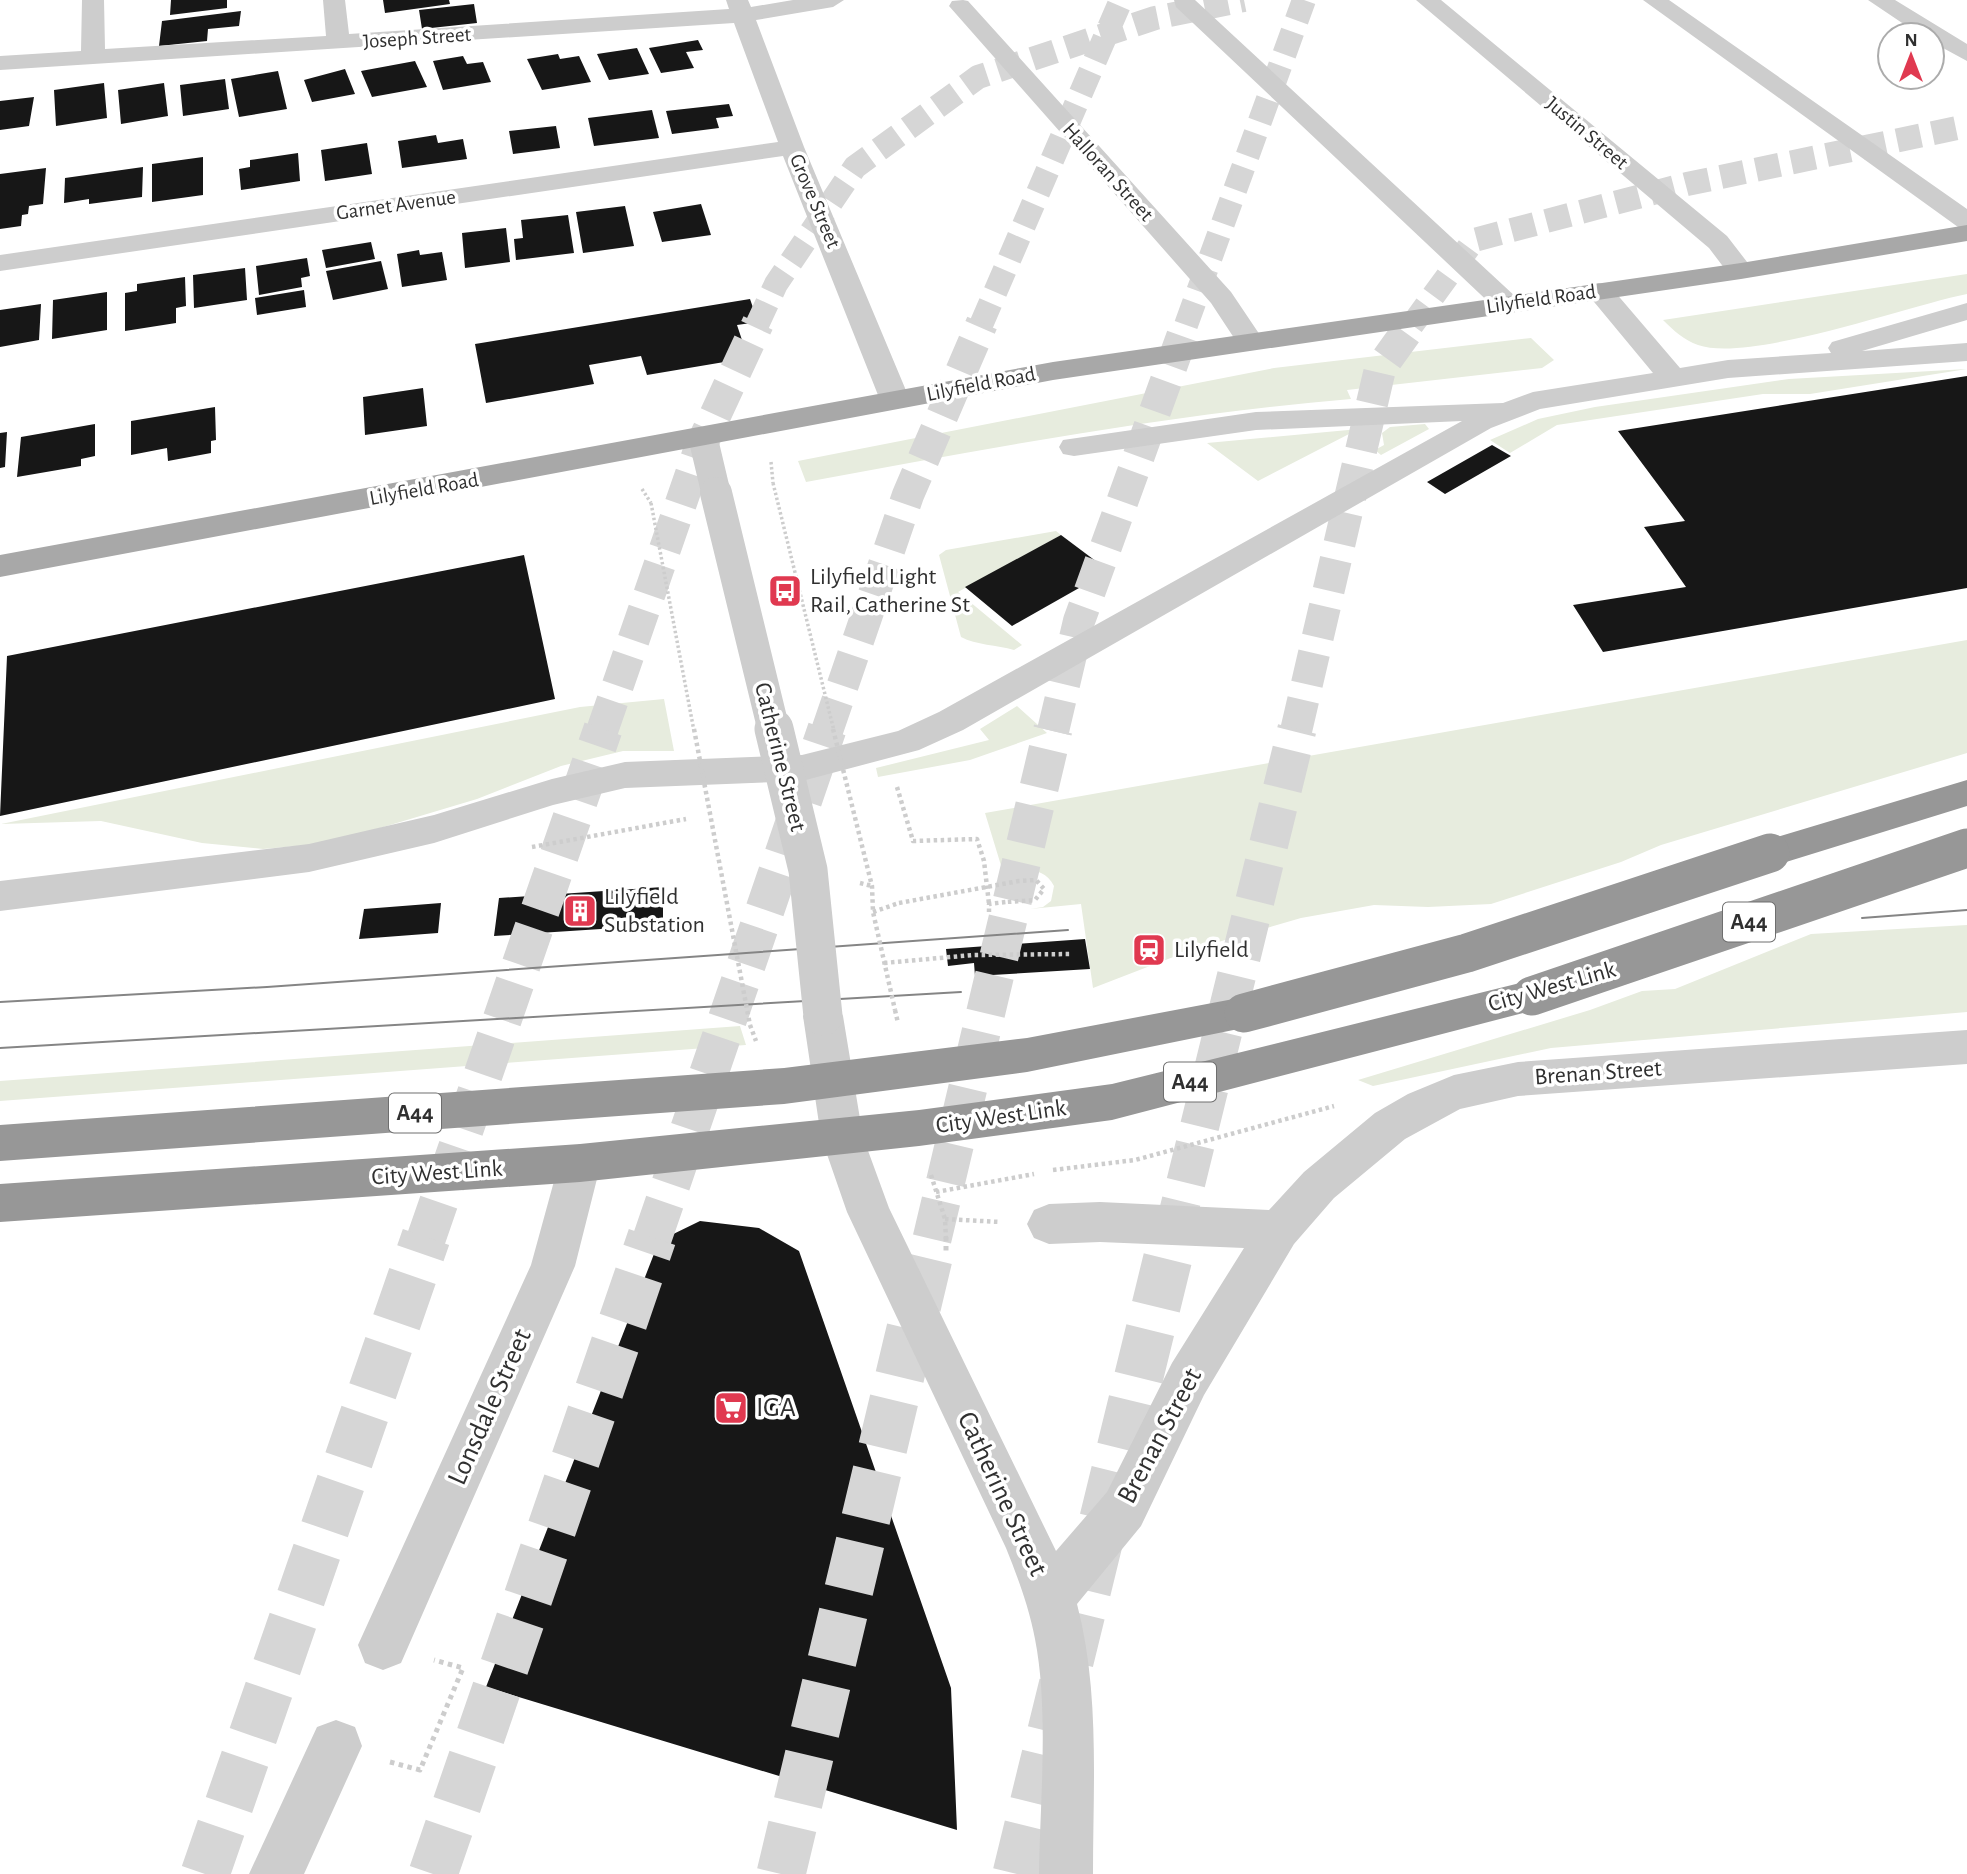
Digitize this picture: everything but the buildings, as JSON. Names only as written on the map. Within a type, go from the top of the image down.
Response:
[{"type":"highway","name":"A44","points":[[0,1143],[727,1090],[831,1080],[1027,1055],[1244,1013],[1467,953],[1770,853],[1967,793]]},
{"type":"highway","name":"City West Link","points":[[0,1203],[580,1163],[842,1137],[1112,1102],[1532,996],[1967,848]]},
{"type":"main road","name":"Lilyfield Road","points":[[0,566],[703,439],[1054,371],[1741,271],[1967,233]]},
{"type":"street","points":[[93,0],[93,58]]},
{"type":"street","points":[[334,0],[338,44]]},
{"type":"street","name":"Joseph Street","points":[[0,63],[338,44],[533,20],[833,0]]},
{"type":"street","name":"Justin Street","points":[[1427,0],[1718,243],[1741,271]]},
{"type":"street","points":[[1654,0],[1967,221]]},
{"type":"street","points":[[1879,0],[1967,54]]},
{"type":"street","points":[[1184,2],[1507,304]]},
{"type":"street","name":"Halloran Street","points":[[960,6],[1221,298],[1250,341]]},
{"type":"street","name":"Grove Street","points":[[740,8],[792,147],[895,400]]},
{"type":"street","name":"Garnet Avenue","points":[[0,263],[792,147]]},
{"type":"street","points":[[1598,290],[1674,378]]},
{"type":"street","points":[[1797,363],[1967,311]]},
{"type":"street","points":[[0,896],[197,874],[309,858],[434,829],[552,792],[625,775],[667,771],[802,768],[907,741],[951,722],[995,694],[1470,429],[1533,401],[1674,378],[1797,363],[1967,352]]},
{"type":"street","points":[[1074,447],[1256,421],[1516,409]]},
{"type":"street","name":"Catherine Street","points":[[703,439],[808,870],[831,1080],[842,1137],[869,1212],[1025,1535],[1050,1597],[1061,1641],[1067,1691],[1066,1874]]},
{"type":"street","name":"Brenan Street","points":[[1050,1597],[1124,1509],[1188,1379],[1279,1230],[1319,1185],[1390,1126],[1454,1093],[1518,1079],[1967,1047]]},
{"type":"street","name":"Lonsdale Street","points":[[383,1645],[553,1266],[580,1163]]},
{"type":"street","points":[[1049,1224],[1100,1222],[1279,1230]]},
{"type":"street","points":[[276,1874],[336,1746]]},
{"type":"path","points":[[773,483],[872,886],[873,912],[895,1010]]},
{"type":"path","points":[[651,503],[750,1026]]},
{"type":"path","points":[[911,832],[913,841],[977,839],[984,861],[989,912]]},
{"type":"path","points":[[873,912],[899,903],[992,884],[1036,880],[1044,889],[1041,896],[1035,900],[989,904]]},
{"type":"path","points":[[884,963],[959,956],[1071,954]]},
{"type":"path","points":[[936,1192],[1070,1167],[1135,1160],[1337,1105],[1390,1126]]},
{"type":"path","points":[[927,1164],[945,1219]]},
{"type":"path","points":[[336,1746],[420,1770],[463,1668],[383,1645]]},
{"type":"shaded area","points":[[1967,274],[1967,294],[1829,331],[1754,346],[1722,348],[1698,345],[1679,335],[1663,320]]},
{"type":"shaded area","points":[[1531,338],[1554,360],[1542,368],[1347,390],[1351,399],[1146,423],[806,482],[798,461],[1274,368]]},
{"type":"shaded area","points":[[1967,369],[1810,394],[1763,394],[1557,425],[1510,453],[1490,440],[1538,419],[1595,407],[1789,379]]},
{"type":"shaded area","points":[[1425,424],[1429,429],[1381,455],[1375,450],[1384,445],[1382,433],[1390,427]]},
{"type":"shaded area","points":[[1359,429],[1373,437],[1362,442],[1349,434],[1258,481],[1207,443]]},
{"type":"shaded area","points":[[1056,531],[1061,535],[958,592],[1022,645],[1014,650],[961,637],[939,555],[946,550]]},
{"type":"shaded area","points":[[1967,640],[1967,753],[1661,845],[1621,862],[1491,904],[1428,907],[1374,905],[1301,918],[1194,949],[1093,988],[1081,904],[1030,909],[1043,907],[1051,901],[1054,886],[1044,875],[1032,870],[1003,872],[985,813]]},
{"type":"shaded area","points":[[664,699],[674,751],[623,751],[561,766],[477,799],[330,843],[263,849],[202,843],[101,821],[1,824],[580,707]]},
{"type":"shaded area","points":[[1017,706],[1047,733],[970,760],[878,777],[876,768],[989,740],[980,729]]},
{"type":"shaded area","points":[[1967,925],[1967,1012],[1551,1048],[1373,1086],[1358,1080],[1590,1010],[1642,991],[1675,989],[1811,934]]},
{"type":"shaded area","points":[[740,1026],[746,1045],[0,1101],[0,1081]]},
{"type":"tunnel","points":[[1106,34],[1121,0]]},
{"type":"tunnel","points":[[1106,34],[1155,18],[1244,0]]},
{"type":"tunnel","points":[[1186,325],[1304,0]]},
{"type":"tunnel","points":[[757,325],[776,284],[855,167],[978,77],[1106,34]]},
{"type":"tunnel","points":[[981,325],[1106,34]]},
{"type":"tunnel","points":[[1412,325],[1474,240],[1687,184],[1967,126]]},
{"type":"tunnel","points":[[602,731],[700,448],[758,323]]},
{"type":"tunnel","points":[[827,731],[908,495],[982,323]]},
{"type":"tunnel","points":[[1053,731],[1079,621],[1187,323]]},
{"type":"tunnel","points":[[1296,731],[1380,369],[1413,323]]},
{"type":"tunnel","points":[[426,1239],[603,729]]},
{"type":"tunnel","points":[[652,1239],[827,729]]},
{"type":"tunnel","points":[[932,1239],[1053,729]]},
{"type":"tunnel","points":[[1172,1239],[1297,729]]},
{"type":"tunnel","points":[[205,1874],[426,1237]]},
{"type":"tunnel","points":[[433,1874],[652,1237]]},
{"type":"tunnel","points":[[781,1874],[933,1237]]},
{"type":"tunnel","points":[[1017,1874],[1173,1237]]},
{"type":"tram line","points":[[1862,918],[1967,910]]},
{"type":"tram line","points":[[0,1002],[267,987],[1068,930]]},
{"type":"tram line","points":[[0,1048],[961,992]]},
{"type":"place","name":"Lilyfield Light Rail, Catherine St","points":[[785,591]]},
{"type":"place","name":"Lilyfield Substation","points":[[580,911]]},
{"type":"place","name":"Lilyfield","points":[[1149,950]]},
{"type":"place","name":"IGA","points":[[731,1408]]}]
